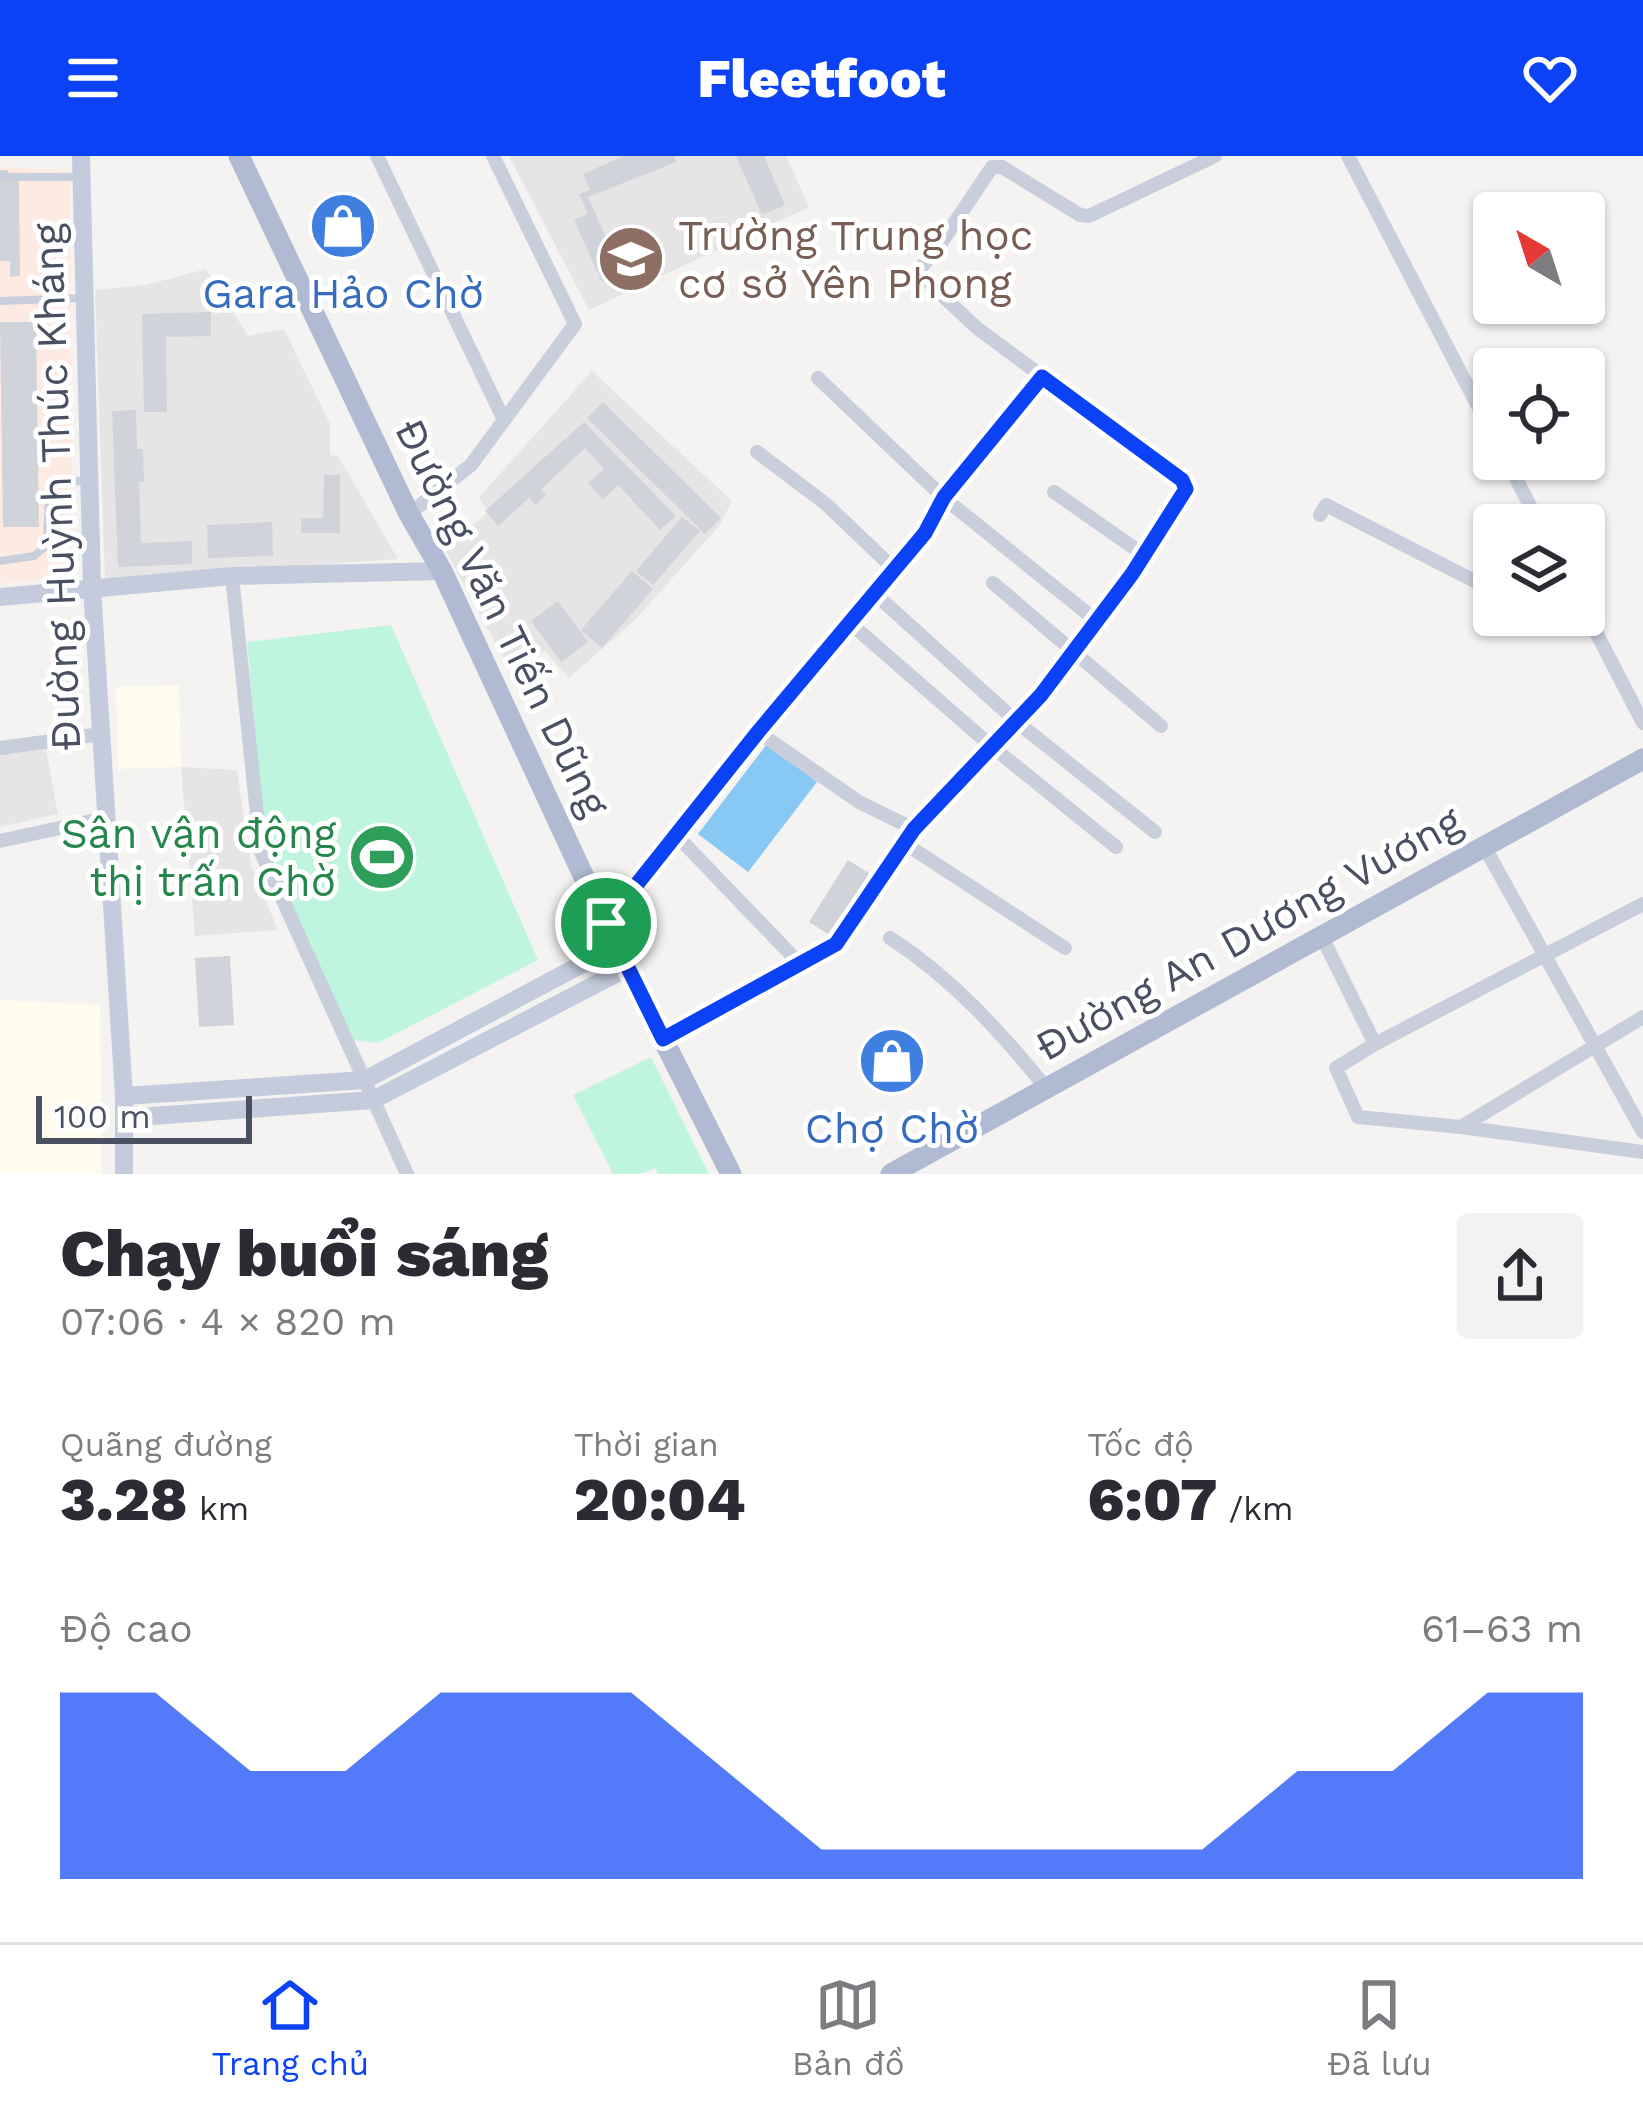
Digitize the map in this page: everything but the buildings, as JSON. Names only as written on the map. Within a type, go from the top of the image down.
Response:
[{"type":"main road","name":"Đường Huỳnh Thúc Kháng","points":[[81,156],[92,587],[124,1096],[124,1174]]},
{"type":"main road","name":"Đường Văn Tiến Dũng","points":[[239,156],[409,514],[442,572],[616,946],[731,1174]]},
{"type":"main road","points":[[0,597],[232,576],[442,572]]},
{"type":"main road","name":"Đường An Dương Vương","points":[[891,1174],[1643,759]]},
{"type":"main road","points":[[124,1096],[364,1080],[616,946]]},
{"type":"main road","points":[[124,1118],[374,1100],[629,968]]},
{"type":"street","points":[[377,156],[504,420]]},
{"type":"street","points":[[409,514],[471,465],[575,324],[493,156]]},
{"type":"street","points":[[663,1039],[836,944],[914,829],[1017,722],[1098,622],[1186,489],[1182,480],[977,328],[917,272],[938,249],[988,170],[1001,167],[1088,216],[1215,156]]},
{"type":"street","points":[[1348,156],[1473,397]]},
{"type":"street","points":[[606,923],[925,533],[944,497],[1042,377]]},
{"type":"street","points":[[818,378],[944,497],[1098,622]]},
{"type":"street","points":[[757,452],[826,505],[894,569]]},
{"type":"street","points":[[1054,492],[1144,555]]},
{"type":"street","points":[[1320,514],[1326,506],[1473,580]]},
{"type":"street","points":[[232,576],[261,852],[407,1174]]},
{"type":"street","points":[[993,583],[1161,726]]},
{"type":"street","points":[[874,593],[1017,722],[1155,832]]},
{"type":"street","points":[[850,623],[1116,847]]},
{"type":"street","points":[[1598,636],[1643,723]]},
{"type":"street","points":[[758,732],[859,802],[914,829]]},
{"type":"street","points":[[0,748],[101,734]]},
{"type":"street","points":[[0,841],[105,818]]},
{"type":"street","points":[[678,837],[799,963]]},
{"type":"street","points":[[904,843],[1065,948]]},
{"type":"street","points":[[1484,846],[1643,1132]]},
{"type":"street","points":[[1643,904],[1336,1068],[1358,1117],[1643,1153]]},
{"type":"street","points":[[1321,935],[1375,1044]]},
{"type":"street","points":[[890,938],[933,966],[1004,1035],[1047,1089]]},
{"type":"street","points":[[1461,1127],[1643,1018]]},
{"type":"lane","points":[[0,177],[82,177]]},
{"type":"lane","points":[[0,301],[84,298]]},
{"type":"lane","points":[[0,561],[34,556],[47,545],[49,486],[91,479]]},
{"type":"shaded area","name":"Trường Trung học cơ sở Yên Phong","points":[[509,156],[786,156],[809,207],[589,310]]},
{"type":"shaded area","points":[[0,167],[70,170],[73,576],[0,584]]},
{"type":"shaded area","points":[[206,269],[248,336],[284,329],[330,424],[330,455],[338,456],[398,559],[105,580],[95,290],[146,285]]},
{"type":"shaded area","points":[[592,371],[732,501],[719,526],[634,621],[569,678],[545,651],[510,670],[445,550],[488,512],[479,497]]},
{"type":"shaded area","points":[[179,685],[181,767],[118,769],[116,687]]},
{"type":"shaded area","points":[[44,739],[58,814],[0,827],[0,744]]},
{"type":"shaded area","points":[[181,767],[237,770],[251,865],[278,930],[195,936]]},
{"type":"shaded area","points":[[0,1000],[100,1005],[102,1174],[0,1174]]},
{"type":"green space","points":[[391,625],[538,960],[378,1043],[352,1040],[266,848],[247,642]]},
{"type":"green space","points":[[651,1057],[709,1174],[658,1174],[655,1168],[640,1174],[613,1174],[573,1095]]},
{"type":"water","points":[[767,744],[817,782],[748,872],[698,834]]},
{"type":"place","name":"Gara Hảo Chờ","points":[[343,226]]},
{"type":"place","name":"Trường Trung học cơ sở Yên Phong","points":[[631,259]]},
{"type":"place","name":"Sân vận động thị trấn Chờ","points":[[382,857]]},
{"type":"place","name":"Chợ Chờ","points":[[892,1061]]},
{"type":"route","points":[[1042,377],[1182,480],[1186,489],[1098,622],[1017,722],[914,829],[836,944],[663,1039],[606,923],[925,533],[944,497],[1042,377]]}]
